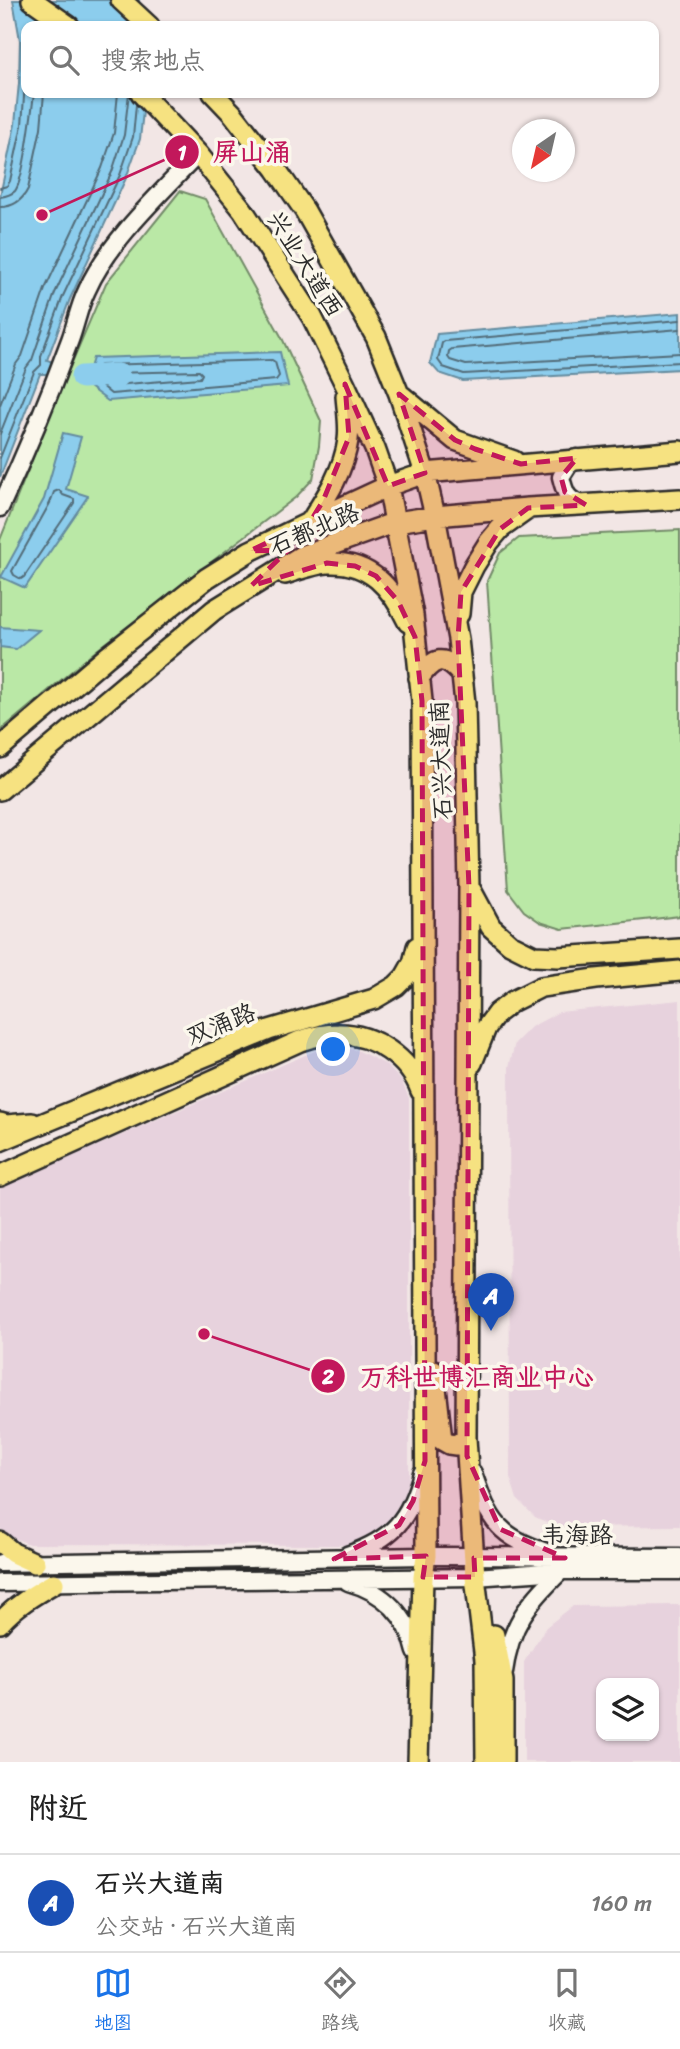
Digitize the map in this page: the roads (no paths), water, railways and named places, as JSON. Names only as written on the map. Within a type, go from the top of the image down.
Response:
[{"type":"main road","points":[[32,0],[62,21]]},
{"type":"main road","points":[[42,0],[63,21]]},
{"type":"main road","points":[[121,0],[144,21]]},
{"type":"main road","name":"兴业大道西","points":[[147,98],[198,154],[243,210],[312,317],[375,449],[388,486]]},
{"type":"main road","name":"兴业大道西","points":[[218,98],[267,158],[305,211],[376,337],[399,394],[425,473]]},
{"type":"main road","points":[[310,522],[344,461],[349,438],[345,384]]},
{"type":"main road","points":[[399,394],[455,440],[521,464]]},
{"type":"main road","name":"石都北路","points":[[0,748],[107,657],[207,578],[250,551],[388,486],[425,473],[680,451]]},
{"type":"main road","name":"石兴大道南","points":[[425,473],[458,639],[465,703],[469,887],[467,1447],[474,1567],[485,1660],[486,1762]]},
{"type":"main road","name":"石兴大道南","points":[[388,486],[413,615],[422,701],[426,1556],[418,1762]]},
{"type":"main road","name":"石都北路","points":[[0,790],[214,610],[301,556],[396,522],[435,516],[680,499]]},
{"type":"main road","points":[[458,639],[461,592],[474,566],[500,529],[528,508]]},
{"type":"main road","points":[[250,551],[267,554],[271,561],[267,570],[251,586]]},
{"type":"main road","points":[[251,586],[327,563],[355,566],[376,576],[398,601],[415,637]]},
{"type":"main road","points":[[419,678],[428,665],[435,661],[446,661],[462,675]]},
{"type":"main road","points":[[469,887],[491,927],[510,944],[534,956],[558,957],[680,949]]},
{"type":"main road","name":"双涌路","points":[[0,1141],[269,1030],[374,999],[396,986],[405,977],[413,963],[422,922]]},
{"type":"main road","points":[[467,1073],[486,1028],[497,1013],[513,1001],[541,987],[680,971]]},
{"type":"main road","name":"双涌路","points":[[0,1176],[315,1036],[341,1034],[377,1044],[405,1064],[416,1078],[423,1098]]},
{"type":"main road","points":[[0,1123],[6,1125],[47,1122]]},
{"type":"main road","points":[[424,1317],[437,1384],[442,1440],[467,1447]]},
{"type":"main road","points":[[0,1542],[13,1553],[35,1563]]},
{"type":"main road","points":[[474,1567],[492,1624],[503,1681],[503,1762]]},
{"type":"main road","points":[[0,1623],[34,1594],[54,1583]]},
{"type":"street","points":[[0,508],[70,340],[86,290],[103,261],[142,213],[198,154]]},
{"type":"street","points":[[577,458],[561,477],[565,492],[574,502],[586,505]]},
{"type":"street","points":[[467,1447],[480,1492],[500,1529],[563,1565],[521,1617],[507,1647],[503,1681]]},
{"type":"street","points":[[334,1559],[360,1550],[399,1525],[413,1502],[425,1461]]},
{"type":"street","points":[[0,1563],[426,1556],[474,1567]]},
{"type":"street","name":"韦海路","points":[[474,1567],[563,1565],[680,1557]]},
{"type":"street","name":"韦海路","points":[[563,1565],[680,1571]]},
{"type":"street","points":[[0,1583],[424,1577],[474,1567]]},
{"type":"street","points":[[336,1579],[364,1586],[392,1606],[412,1635],[421,1673]]},
{"type":"water","points":[[13,0],[139,0],[141,21],[21,21],[21,98],[144,98],[140,139],[126,178],[70,299],[47,360],[56,363],[51,374],[40,374],[0,477],[0,196],[15,124],[20,40]]},
{"type":"water","points":[[680,313],[680,369],[463,381],[439,373],[430,363],[437,334]]},
{"type":"water","points":[[280,352],[288,386],[108,401],[85,384],[93,358]]},
{"type":"water","points":[[63,433],[81,437],[66,489],[88,496],[25,588],[1,577],[44,499]]},
{"type":"water","points":[[0,627],[39,630],[16,649],[0,647]]},
{"type":"waterway","points":[[82,377],[118,375]]},
{"type":"place","name":"屏山涌","points":[[42,215]]},
{"type":"place","name":"石兴大道南","points":[[491,1331]]},
{"type":"place","name":"万科世博汇商业中心","points":[[204,1334]]}]
